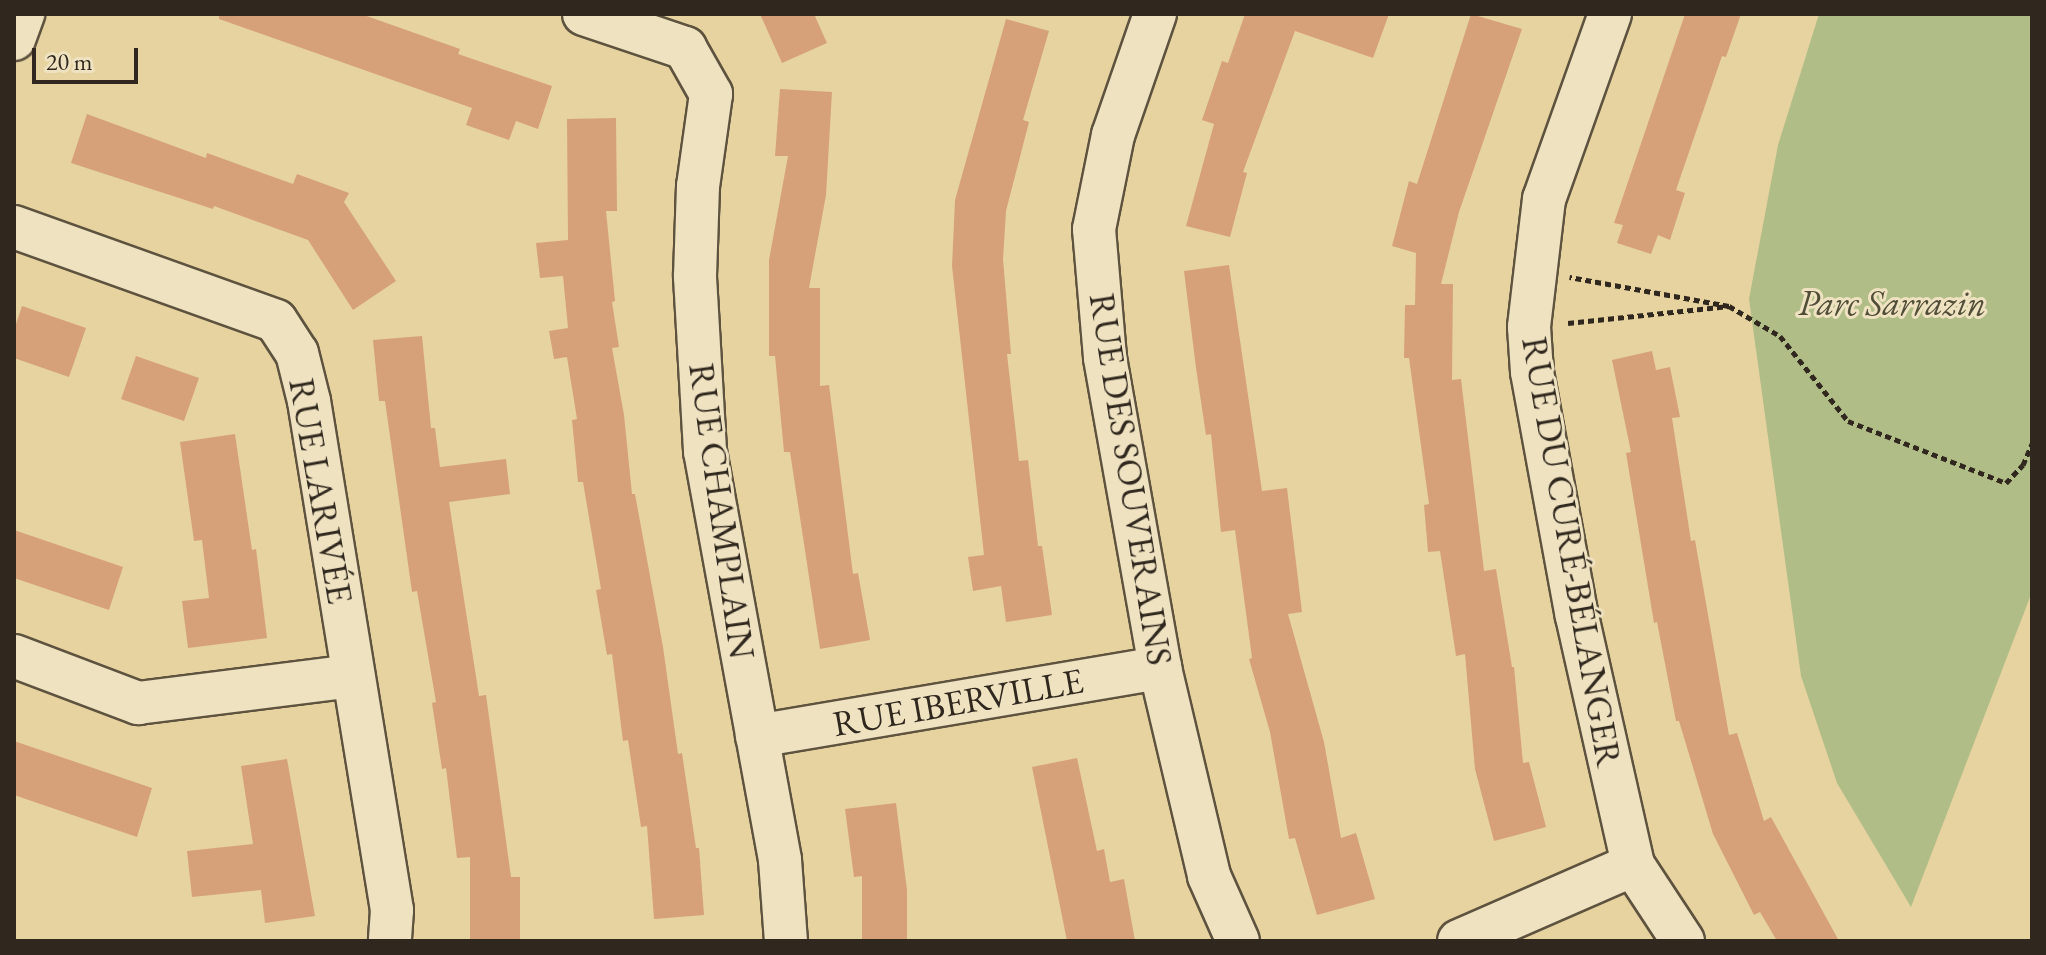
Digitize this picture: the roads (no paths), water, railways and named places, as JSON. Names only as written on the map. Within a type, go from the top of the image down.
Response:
[{"type":"street","points":[[14,39],[23,14]]},
{"type":"street","name":"RUE CHAMPLAIN","points":[[584,14],[685,48],[711,94],[698,186],[698,361],[705,451],[780,860],[786,941]]},
{"type":"street","name":"RUE DES SOUVERAINS","points":[[1155,14],[1113,135],[1094,229],[1105,358],[1160,668],[1209,876],[1238,941]]},
{"type":"street","name":"RUE DU CURÉ-BÉLANGER","points":[[1610,14],[1544,199],[1529,327],[1532,372],[1577,616],[1633,865],[1683,941]]},
{"type":"street","name":"RUE LARIVÉE","points":[[14,227],[276,321],[297,353],[309,401],[392,910],[390,941]]},
{"type":"street","points":[[14,656],[138,703],[353,676]]},
{"type":"street","name":"RUE IBERVILLE","points":[[757,736],[1160,668]]},
{"type":"street","points":[[1459,941],[1633,865]]},
{"type":"park label","name":"Parc Sarrazin","points":[[1892,303]]}]
